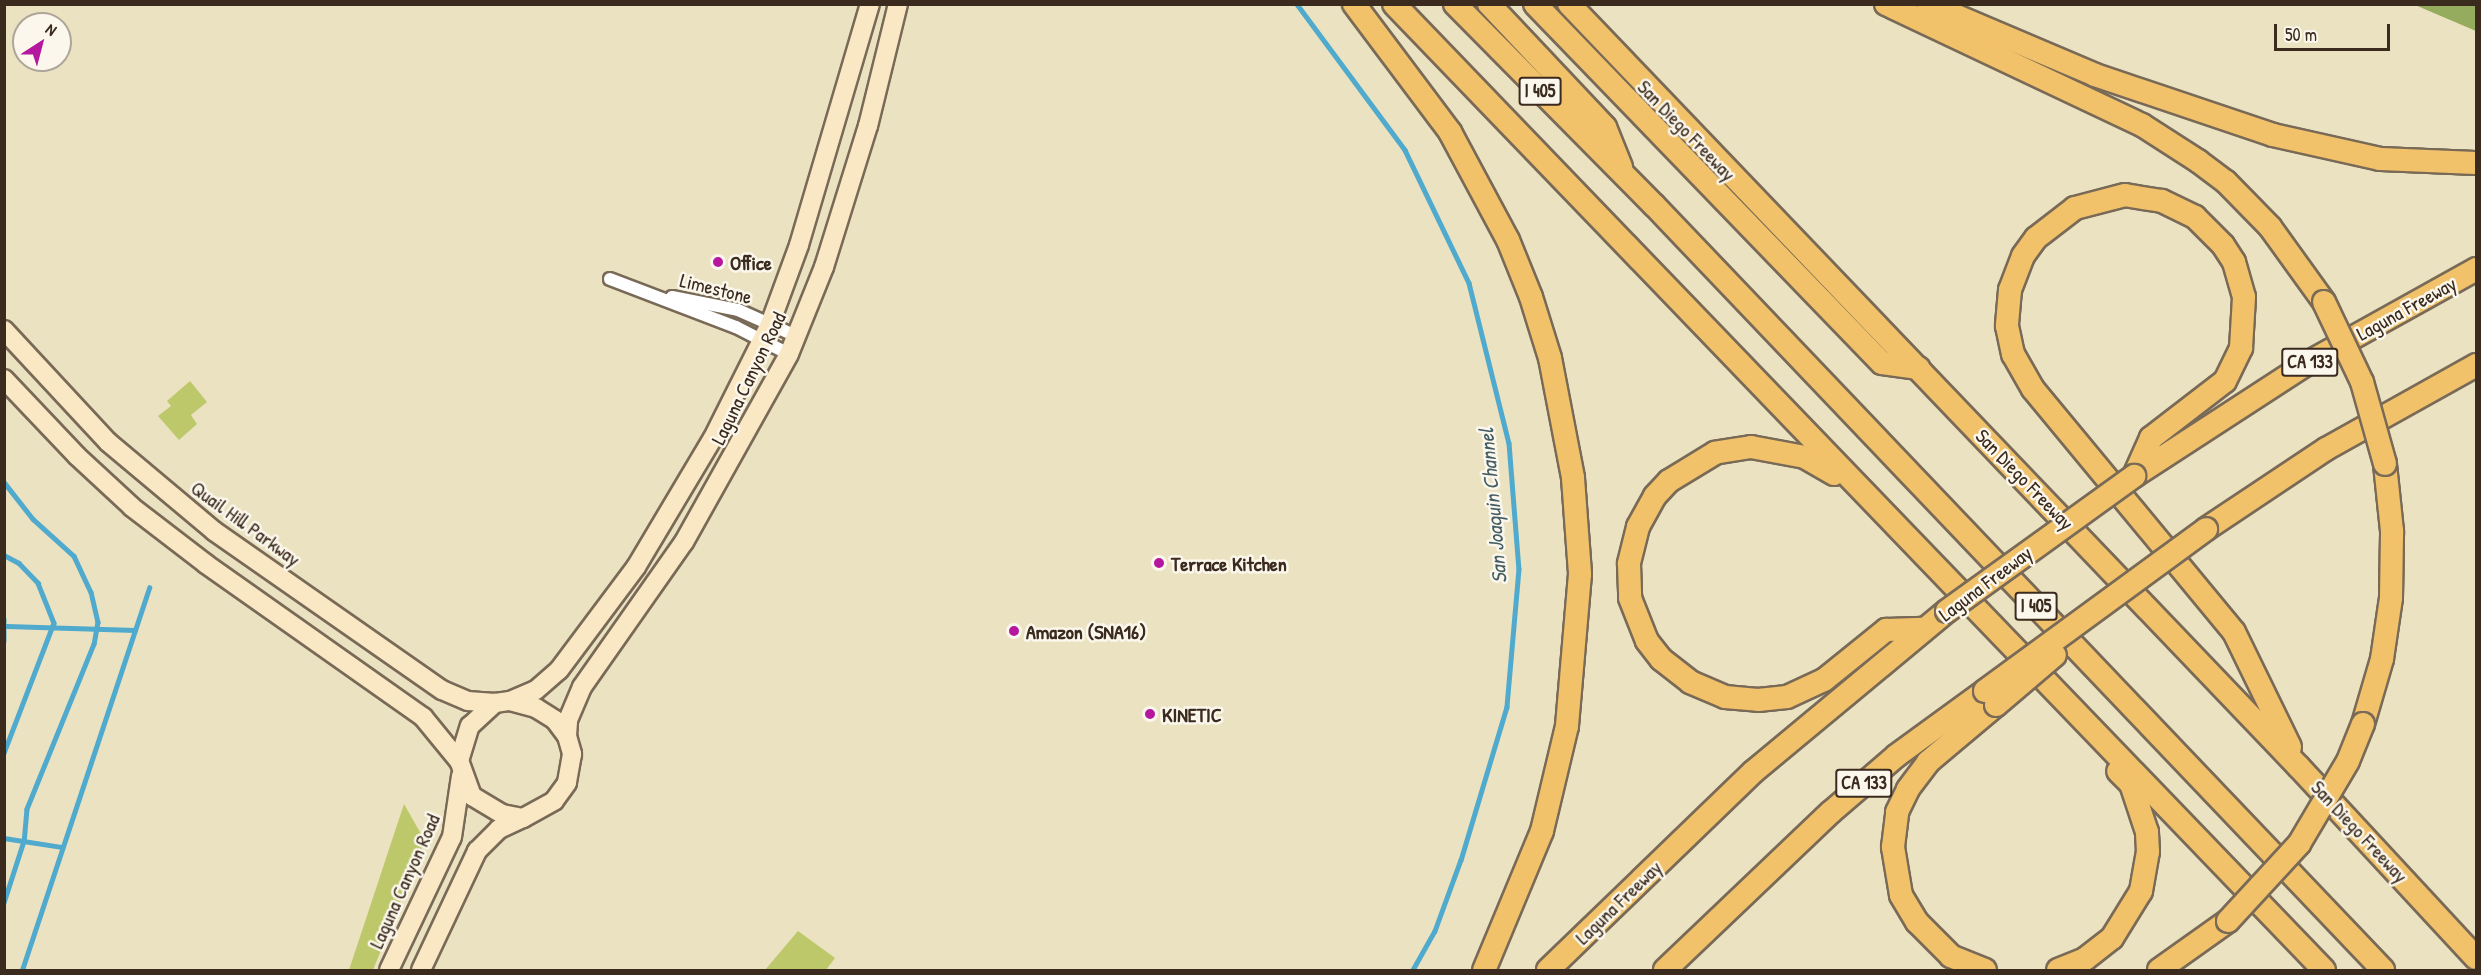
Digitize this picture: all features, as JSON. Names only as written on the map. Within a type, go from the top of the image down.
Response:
[{"type":"highway","points":[[1354,4],[1450,132],[1508,240],[1532,297],[1550,358],[1573,478],[1580,574],[1568,726],[1542,831],[1484,970]]},
{"type":"highway","points":[[1394,4],[2324,970]]},
{"type":"highway","name":"I 405","points":[[1455,4],[1625,177],[2383,970]]},
{"type":"highway","points":[[1489,4],[1605,127],[1625,177]]},
{"type":"highway","points":[[1535,4],[1882,363],[1919,368]]},
{"type":"highway","name":"San Diego Freeway","points":[[1569,4],[2299,767],[2476,958]]},
{"type":"highway","points":[[1887,4],[2142,125],[2226,182],[2270,227],[2324,302],[2362,382],[2385,464],[2392,531],[2391,598],[2382,659],[2363,724],[2323,808],[2299,844],[2228,921],[2159,970]]},
{"type":"highway","points":[[1929,4],[2095,75],[2273,135],[2380,159],[2476,164]]},
{"type":"highway","points":[[2142,466],[2151,438],[2225,381],[2241,348],[2244,297],[2229,253],[2194,217],[2162,201],[2108,196],[2061,216],[2041,232],[2023,256],[2007,309],[2013,354],[2033,389],[2234,632],[2299,767]]},
{"type":"highway","name":"Laguna Freeway","points":[[1548,970],[1753,772],[1924,629],[2142,466],[2311,361],[2476,269]]},
{"type":"highway","points":[[1985,970],[1951,956],[1917,922],[1901,896],[1893,847],[1897,812],[1908,789],[1928,762],[1990,698],[2080,634],[2088,613],[2206,529],[2326,449],[2476,365]]},
{"type":"highway","points":[[1862,491],[1805,457],[1771,448],[1731,449],[1690,466],[1655,496],[1632,544],[1630,598],[1641,629],[1661,658],[1690,682],[1725,697],[1758,700],[1787,697],[1824,680],[1886,630],[1924,629]]},
{"type":"highway","points":[[1999,634],[2025,671],[2131,784],[2147,832],[2146,873],[2132,911],[2100,949],[2058,970]]},
{"type":"highway","name":"CA 133","points":[[1665,970],[1831,812],[1896,756],[1990,698]]},
{"type":"main road","name":"Laguna Canyon Road","points":[[502,702],[536,690],[554,676],[636,567],[713,438],[766,332],[826,161],[870,4]]},
{"type":"main road","name":"Laguna Canyon Road","points":[[567,736],[568,720],[582,687],[684,542],[789,354],[824,267],[868,126],[898,4]]},
{"type":"main road","name":"Quail Hill Parkway","points":[[4,330],[108,442],[214,531],[442,690],[468,701],[502,702]]},
{"type":"main road","points":[[4,379],[77,456],[132,507],[206,564],[423,717],[460,767],[472,796],[486,806],[523,818]]},
{"type":"main road","points":[[421,970],[477,851],[499,829],[554,801],[567,783],[572,762],[567,736],[555,720],[536,708],[502,702],[470,726],[460,767]]},
{"type":"main road","name":"Laguna Canyon Road","points":[[389,970],[452,837],[460,767]]},
{"type":"street","name":"Limestone","points":[[610,279],[766,332],[796,336]]},
{"type":"street","name":"Limestone","points":[[659,295],[738,310],[789,354]]},
{"type":"green space","points":[[2415,5],[2476,5],[2476,31]]},
{"type":"green space","points":[[190,381],[207,402],[191,415],[197,424],[179,440],[158,416],[171,406],[167,401]]},
{"type":"green space","points":[[404,804],[425,841],[373,970],[349,970]]},
{"type":"green space","points":[[798,931],[835,958],[826,970],[765,970]]},
{"type":"waterway","name":"San Joaquin Channel","points":[[1297,4],[1405,150],[1469,283],[1509,443],[1519,569],[1507,707],[1461,860],[1435,931],[1413,970]]},
{"type":"waterway","points":[[4,482],[33,519],[74,556],[91,592],[98,622],[94,644],[27,809],[24,841],[4,903]]},
{"type":"waterway","points":[[4,555],[19,563],[38,583],[54,623],[4,753]]},
{"type":"waterway","points":[[22,970],[149,588]]},
{"type":"waterway","points":[[4,619],[4,641]]},
{"type":"waterway","points":[[7,626],[135,630]]},
{"type":"waterway","points":[[4,838],[62,847]]},
{"type":"place","name":"Office","points":[[718,262]]},
{"type":"place","name":"Terrace Kitchen","points":[[1159,563]]},
{"type":"place","name":"Amazon (SNA16)","points":[[1014,631]]},
{"type":"place","name":"KINETIC","points":[[1150,714]]}]
